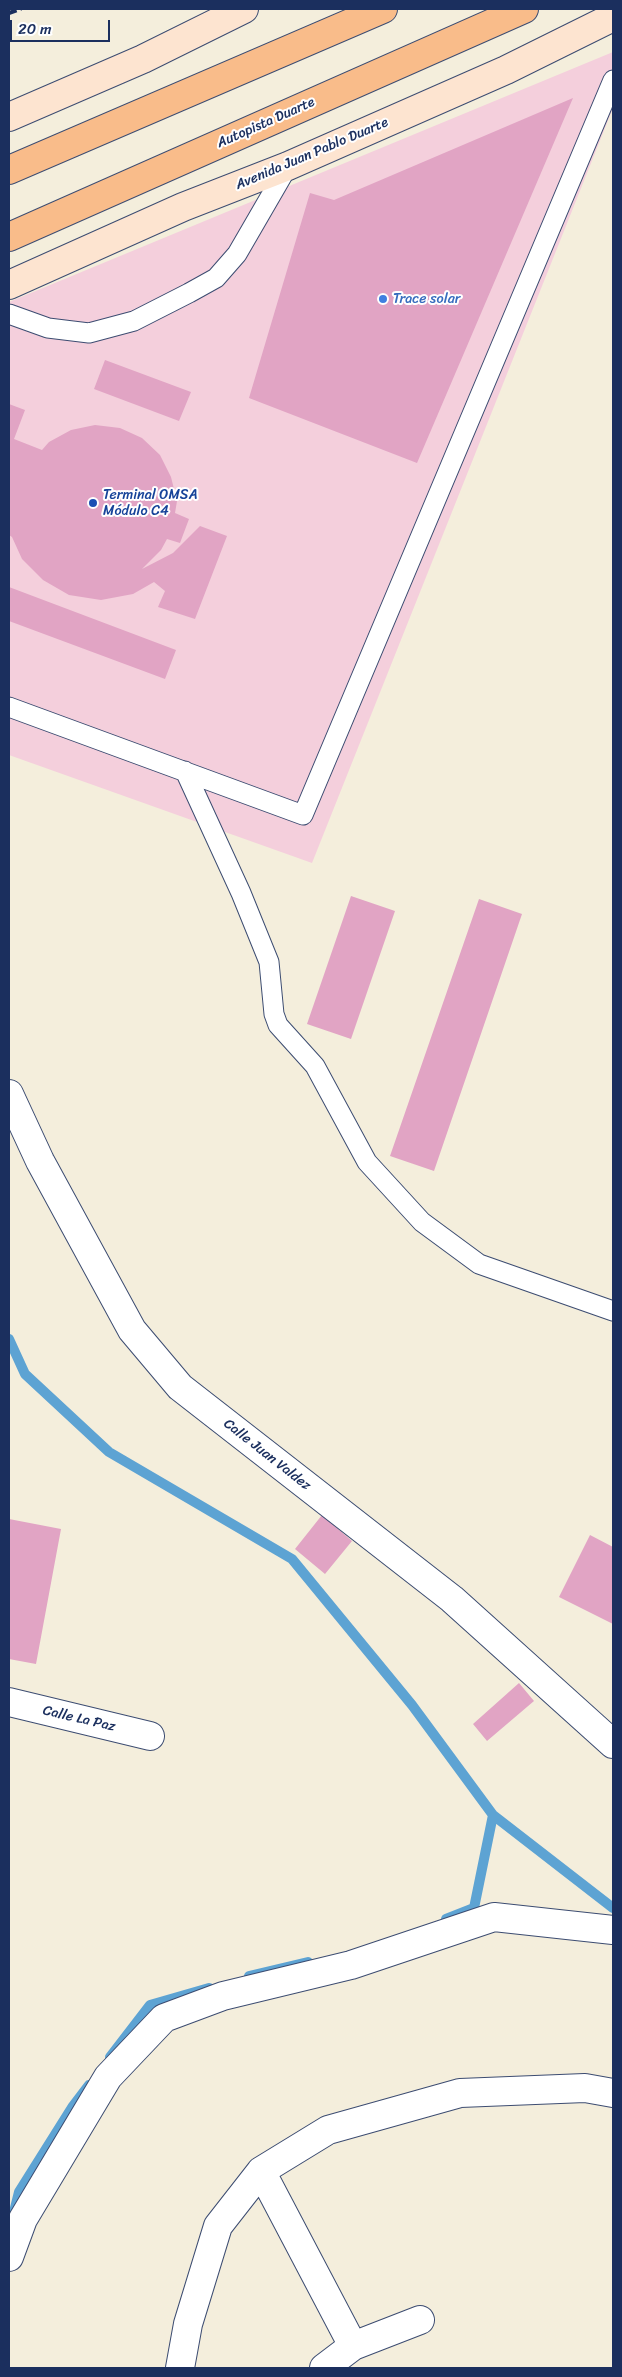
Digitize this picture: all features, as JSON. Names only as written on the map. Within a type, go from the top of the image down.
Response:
[{"type":"highway","points":[[9,170],[383,9]]},
{"type":"highway","name":"Autopista Duarte","points":[[9,237],[524,9]]},
{"type":"main road","points":[[9,117],[143,59],[244,9]]},
{"type":"main road","name":"Avenida Juan Pablo Duarte","points":[[9,285],[183,207],[288,166],[506,70],[613,17]]},
{"type":"street","name":"Calle Juan Valdez","points":[[9,1094],[40,1161],[132,1330],[180,1387],[452,1599],[613,1744]]},
{"type":"street","name":"Calle La Paz","points":[[9,1702],[150,1736]]},
{"type":"street","points":[[9,2258],[23,2219],[108,2077],[164,2018],[223,1996],[351,1966],[494,1917],[613,1930]]},
{"type":"street","points":[[180,2368],[188,2324],[218,2226],[262,2170],[328,2130],[460,2093],[585,2088],[613,2093]]},
{"type":"street","points":[[262,2170],[353,2346]]},
{"type":"street","points":[[324,2368],[353,2346],[420,2320]]},
{"type":"lane","points":[[9,707],[303,815],[613,80]]},
{"type":"lane","points":[[9,314],[48,328],[89,333],[134,321],[189,294],[216,278],[237,254],[288,166]]},
{"type":"lane","points":[[185,771],[241,893],[269,962],[274,1014],[278,1025],[315,1066],[368,1162],[422,1222],[479,1264],[613,1311]]},
{"type":"shaded area","points":[[613,52],[613,108],[312,863],[9,755],[9,302]]},
{"type":"building","name":"Trace solar","points":[[573,98],[417,463],[249,398],[310,193],[334,200]]},
{"type":"building","points":[[105,360],[191,392],[179,421],[94,389]]},
{"type":"building","name":"Terminal OMSA Módulo C4","points":[[9,404],[25,410],[14,439],[42,450],[49,442],[71,430],[95,425],[120,428],[142,438],[160,455],[171,477],[177,501],[175,513],[189,519],[180,543],[167,539],[161,550],[142,569],[173,553],[200,526],[227,536],[195,619],[158,607],[165,591],[154,582],[133,594],[101,600],[69,595],[43,580],[22,559],[12,537],[9,535]]},
{"type":"building","points":[[9,587],[176,650],[165,679],[9,621]]},
{"type":"building","points":[[351,896],[395,911],[351,1039],[307,1024]]},
{"type":"building","points":[[479,899],[522,914],[434,1171],[390,1156]]},
{"type":"building","points":[[322,1515],[352,1541],[325,1574],[295,1549]]},
{"type":"building","points":[[9,1519],[61,1529],[36,1664],[9,1659]]},
{"type":"building","points":[[590,1535],[613,1547],[613,1624],[559,1597]]},
{"type":"building","points":[[519,1683],[534,1701],[487,1741],[473,1724]]},
{"type":"waterway","points":[[9,1339],[25,1374],[109,1452],[292,1559],[412,1705],[493,1815],[613,1908]]},
{"type":"waterway","points":[[446,1919],[474,1908],[493,1815]]},
{"type":"waterway","points":[[249,1976],[308,1962]]},
{"type":"waterway","points":[[110,2057],[150,2005],[209,1988]]},
{"type":"waterway","points":[[13,2216],[19,2192],[73,2106],[89,2085]]},
{"type":"railway","points":[[9,13],[21,9]]},
{"type":"place","name":"Trace solar","points":[[383,299]]},
{"type":"place","name":"Terminal OMSA Módulo C4","points":[[93,503]]}]
